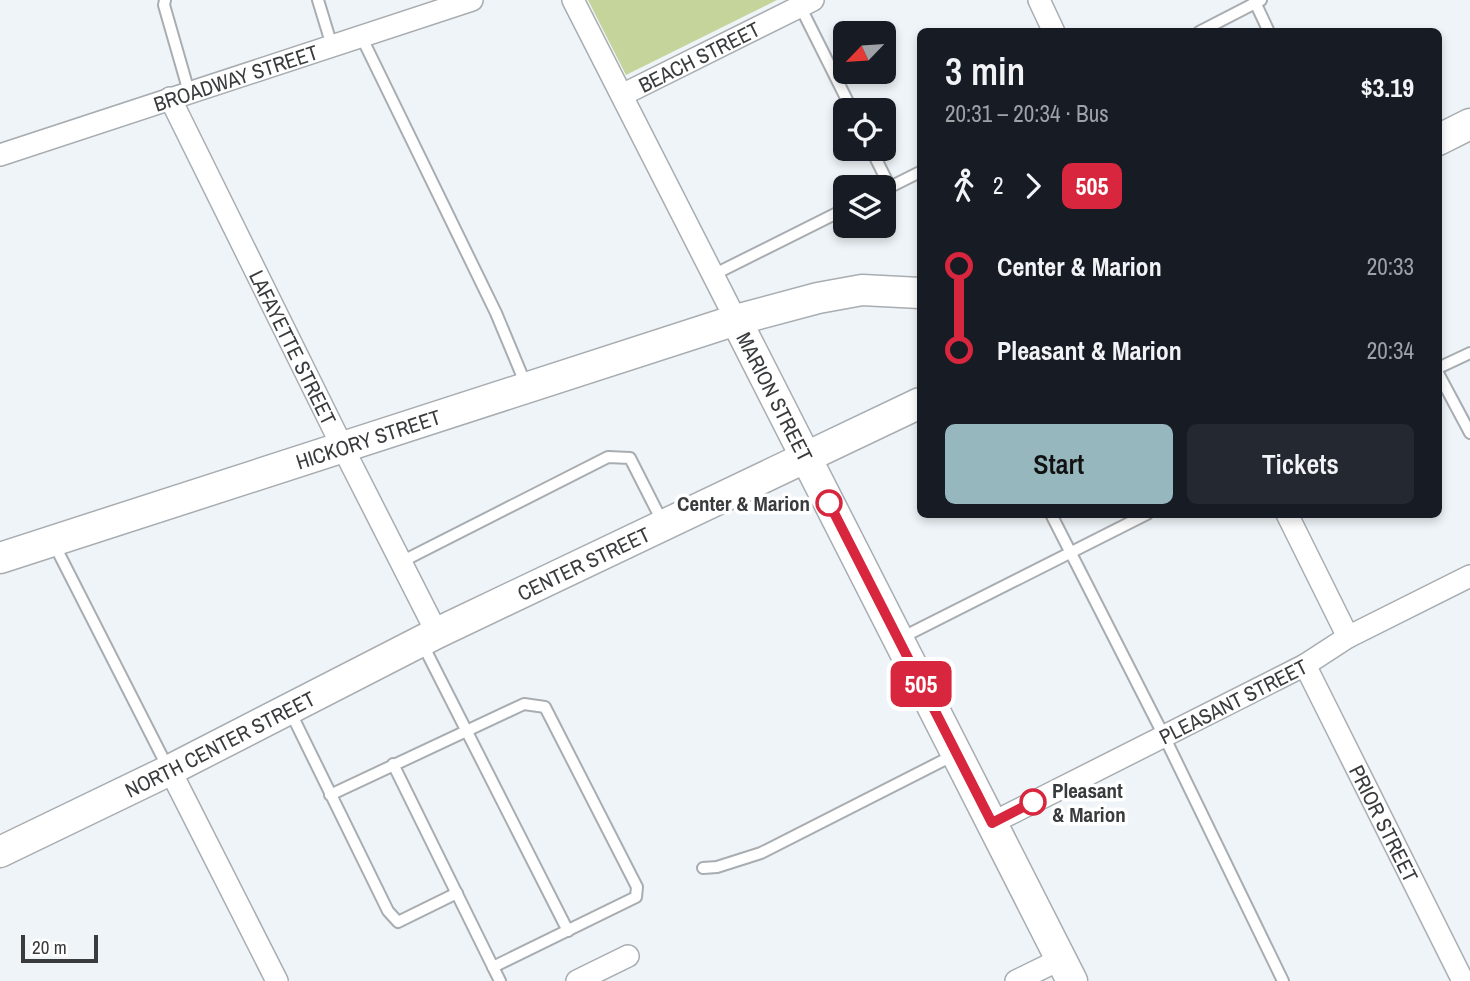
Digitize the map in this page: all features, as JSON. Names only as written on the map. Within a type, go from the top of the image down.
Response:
[{"type":"street","name":"BROADWAY STREET","points":[[0,155],[472,0]]},
{"type":"street","name":"MARION STREET","points":[[573,0],[1066,970]]},
{"type":"street","points":[[1040,0],[1052,28]]},
{"type":"street","name":"BEACH STREET","points":[[622,95],[806,3]]},
{"type":"street","name":"LAFAYETTE STREET","points":[[180,95],[342,448],[401,562],[429,637]]},
{"type":"street","points":[[1442,138],[1470,124]]},
{"type":"street","points":[[736,320],[862,289],[917,293]]},
{"type":"street","name":"HICKORY STREET","points":[[0,558],[736,320]]},
{"type":"street","name":"CENTER STREET","points":[[429,637],[917,404]]},
{"type":"street","points":[[1289,518],[1348,637]]},
{"type":"street","name":"PLEASANT STREET","points":[[992,823],[1305,665],[1348,637],[1470,576]]},
{"type":"street","name":"NORTH CENTER STREET","points":[[0,852],[170,770],[429,637]]},
{"type":"street","name":"PRIOR STREET","points":[[1305,665],[1463,981]]},
{"type":"street","points":[[170,770],[277,981]]},
{"type":"street","points":[[578,981],[628,956]]},
{"type":"street","points":[[1016,981],[1066,970]]},
{"type":"lane","points":[[165,0],[180,95]]},
{"type":"lane","points":[[318,0],[332,46]]},
{"type":"lane","points":[[1206,28],[1257,1],[1267,28]]},
{"type":"lane","points":[[806,3],[847,98]]},
{"type":"lane","points":[[361,36],[496,313],[527,388]]},
{"type":"lane","points":[[896,184],[917,174]]},
{"type":"lane","points":[[713,275],[833,215]]},
{"type":"lane","points":[[1442,368],[1470,353]]},
{"type":"lane","points":[[1442,378],[1470,433]]},
{"type":"lane","points":[[401,562],[608,457],[630,458],[664,525]]},
{"type":"lane","points":[[1053,518],[1164,736],[1283,981]]},
{"type":"lane","points":[[899,639],[1138,518]]},
{"type":"lane","points":[[52,541],[170,770]]},
{"type":"lane","points":[[429,637],[467,730],[568,930]]},
{"type":"lane","points":[[330,794],[524,704],[545,707],[637,887],[636,897],[493,967]]},
{"type":"lane","points":[[289,709],[388,911],[398,922],[457,893]]},
{"type":"lane","points":[[703,868],[717,867],[761,853],[957,754]]},
{"type":"lane","points":[[393,764],[500,981]]},
{"type":"green space","points":[[588,0],[777,0],[626,75]]},
{"type":"bus line","name":"505","points":[[829,503],[992,823],[1033,802]]},
{"type":"place","name":"Center & Marion","points":[[829,503]]},
{"type":"place","name":"Pleasant & Marion","points":[[1033,802]]}]
